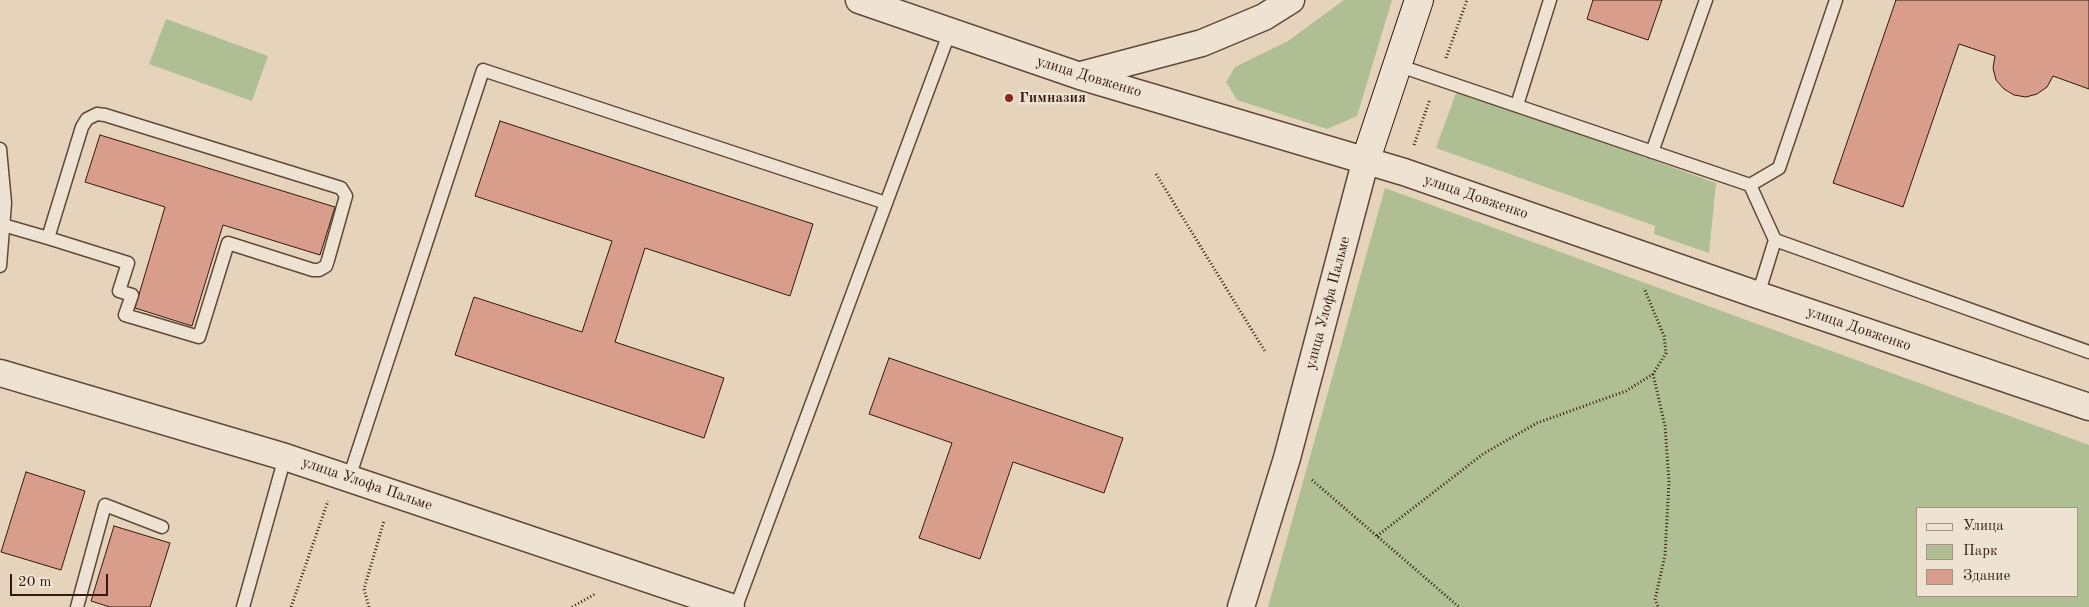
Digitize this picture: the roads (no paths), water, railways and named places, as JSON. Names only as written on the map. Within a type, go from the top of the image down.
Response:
[{"type":"street","points":[[1080,76],[1202,43],[1264,17],[1291,0]]},
{"type":"street","name":"улица Улофа Пальме","points":[[1241,607],[1287,458],[1366,159],[1419,0]]},
{"type":"street","name":"улица Довженко","points":[[872,2],[1080,76],[1366,159],[2089,407]]},
{"type":"street","name":"улица Улофа Пальме","points":[[0,373],[285,456],[731,607]]},
{"type":"lane","points":[[1516,105],[1550,0]]},
{"type":"lane","points":[[1652,152],[1706,0]]},
{"type":"lane","points":[[1750,186],[1779,168],[1836,0]]},
{"type":"lane","points":[[736,607],[950,31]]},
{"type":"lane","points":[[1397,65],[1750,186],[1775,240],[1758,295]]},
{"type":"lane","points":[[343,476],[483,70],[886,203]]},
{"type":"lane","points":[[3,224],[128,263],[119,291],[132,295],[125,315],[200,338],[228,244],[313,270],[319,270],[326,266],[346,196],[341,188],[97,114],[87,119],[82,127],[48,238]]},
{"type":"lane","points":[[0,149],[5,203],[0,266]]},
{"type":"lane","points":[[1775,240],[2089,352]]},
{"type":"lane","points":[[243,607],[285,456]]},
{"type":"lane","points":[[77,607],[105,505],[162,527]]},
{"type":"place","name":"Гимназия","points":[[1009,98]]}]
